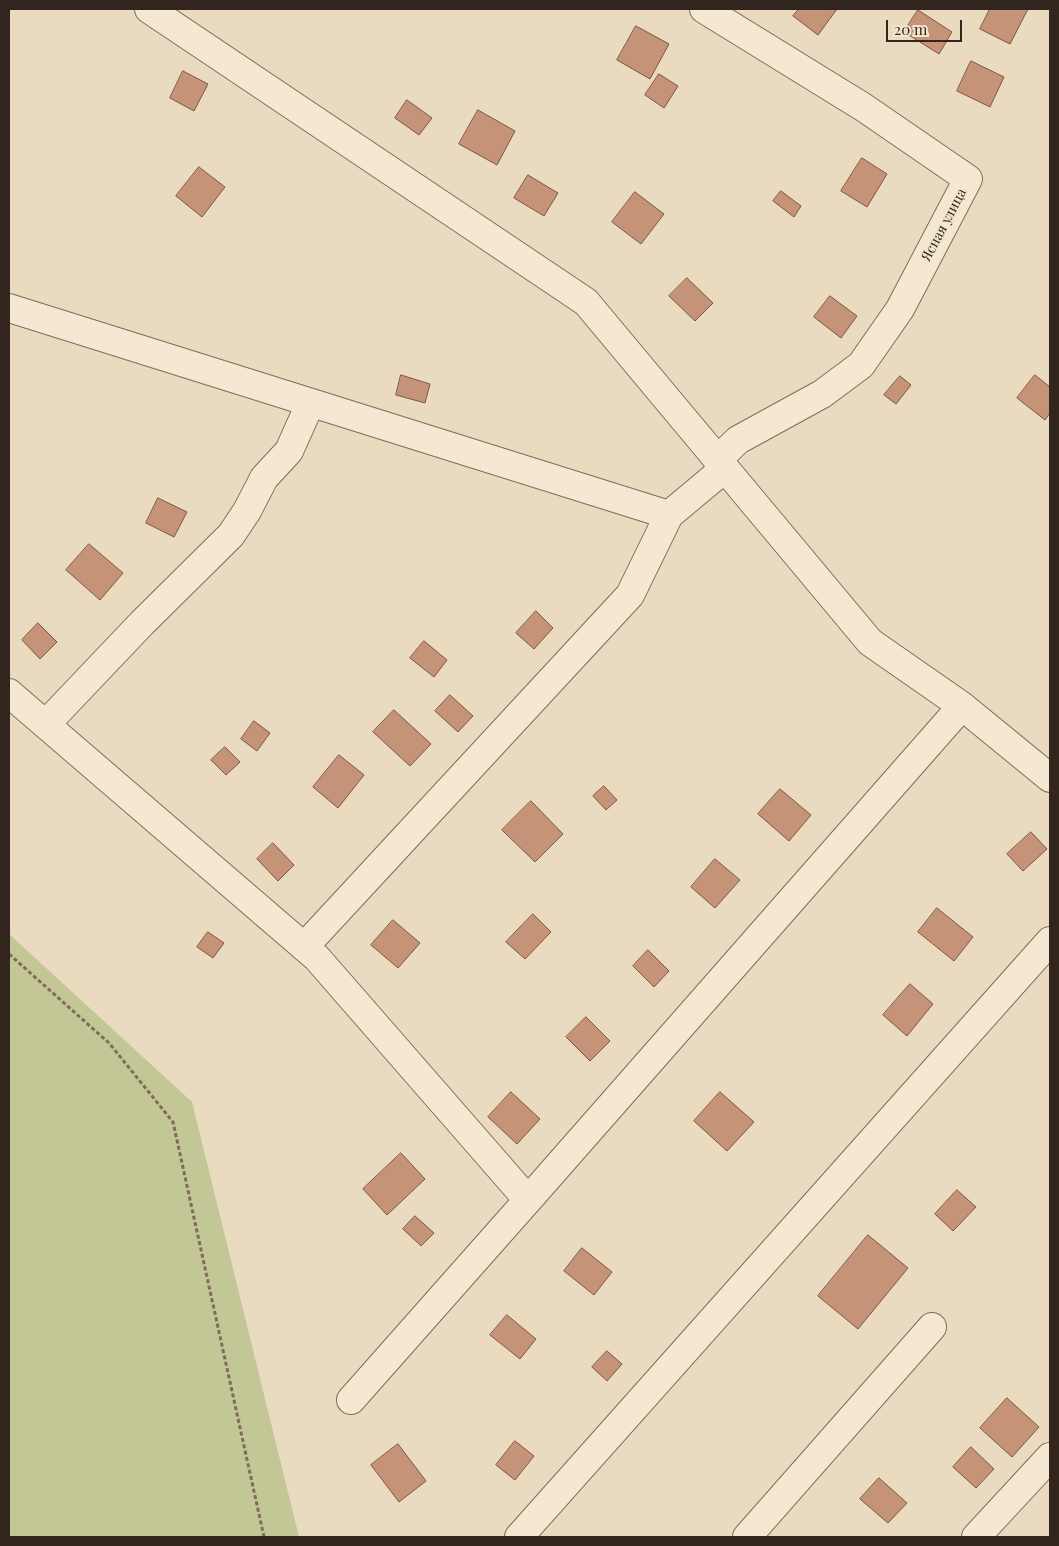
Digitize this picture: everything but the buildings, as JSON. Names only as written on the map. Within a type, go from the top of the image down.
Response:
[{"type":"street","points":[[149,9],[586,302],[870,642],[962,706],[1050,778]]},
{"type":"street","name":"Ясная улица","points":[[704,9],[863,107],[968,179],[900,309],[861,365],[822,394],[738,440],[721,465]]},
{"type":"street","points":[[9,308],[310,404],[669,515]]},
{"type":"street","points":[[46,724],[142,622],[231,535],[247,511],[264,478],[290,452],[310,404]]},
{"type":"street","points":[[304,947],[630,595],[669,515],[721,465]]},
{"type":"street","points":[[9,692],[304,947],[323,966],[528,1200]]},
{"type":"street","points":[[351,1400],[962,706]]},
{"type":"street","points":[[519,1537],[1050,941]]},
{"type":"street","points":[[746,1537],[932,1327]]},
{"type":"street","points":[[976,1537],[1050,1457]]},
{"type":"path","points":[[9,954],[109,1043],[173,1122],[264,1537]]},
{"type":"green space","points":[[9,934],[192,1102],[299,1537],[9,1537]]}]
